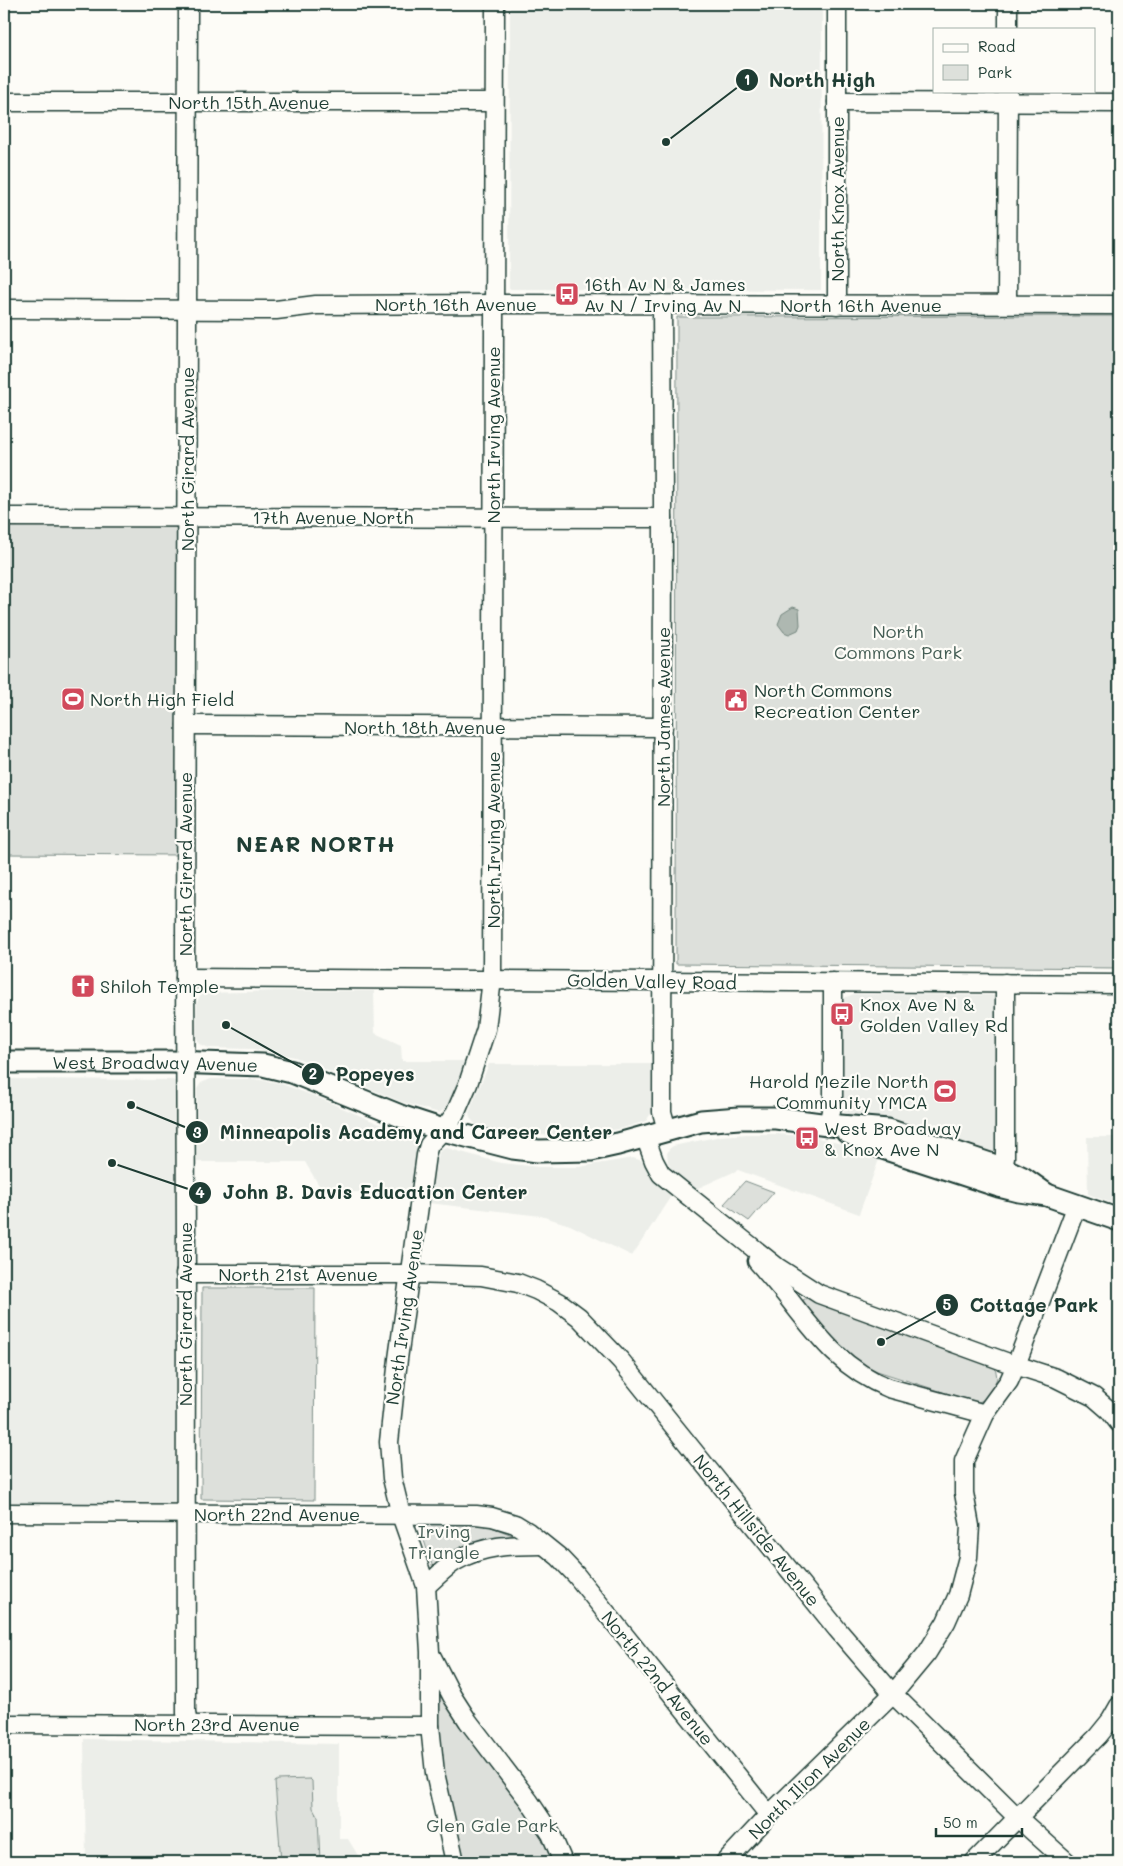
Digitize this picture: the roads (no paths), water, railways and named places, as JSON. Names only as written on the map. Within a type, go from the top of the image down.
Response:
[{"type":"main road","name":"West Broadway Avenue","points":[[4,1062],[187,1062],[258,1065],[282,1070],[403,1117],[443,1130],[512,1148],[538,1151],[591,1150],[701,1121],[738,1118],[776,1118],[888,1130],[1002,1168],[1023,1178],[1047,1195]]},
{"type":"main road","name":"West Broadway Avenue","points":[[828,1125],[883,1148],[999,1186],[1019,1192],[1047,1195],[1119,1220]]},
{"type":"street","name":"North Girard Avenue","points":[[188,4],[185,978],[187,1062],[185,1514],[186,1712],[188,1724]]},
{"type":"street","name":"North Irving Avenue","points":[[455,1862],[444,1821],[435,1773],[430,1726],[430,1652],[426,1586],[401,1515],[392,1478],[389,1442],[396,1368],[411,1274],[426,1155],[429,1145],[455,1114],[479,1056],[486,1029],[492,979],[495,4]]},
{"type":"street","name":"North Knox Avenue","points":[[837,4],[837,305]]},
{"type":"street","points":[[1008,4],[1008,28]]},
{"type":"street","points":[[837,102],[1008,97],[1119,103]]},
{"type":"street","points":[[1007,304],[1008,97]]},
{"type":"street","name":"North 15th Avenue","points":[[4,102],[494,102]]},
{"type":"street","name":"North 16th Avenue","points":[[4,309],[276,310],[316,305],[494,304],[1119,305]]},
{"type":"street","name":"North James Avenue","points":[[662,304],[664,727],[662,1112],[667,1130]]},
{"type":"street","name":"17th Avenue North","points":[[4,517],[663,518]]},
{"type":"street","name":"North 18th Avenue","points":[[186,725],[664,727]]},
{"type":"street","name":"Golden Valley Road","points":[[185,978],[1119,984]]},
{"type":"street","points":[[828,1125],[833,1102],[833,982]]},
{"type":"street","points":[[1002,1168],[1005,1158],[1005,983]]},
{"type":"street","points":[[645,1136],[661,1174],[736,1236],[777,1267],[819,1294],[1056,1378],[1094,1397],[1109,1410],[1119,1423]]},
{"type":"street","name":"North Ilion Avenue","points":[[725,1862],[769,1815],[893,1694],[927,1654],[946,1622],[958,1595],[966,1566],[970,1539],[969,1516],[964,1493],[964,1461],[985,1414],[1008,1381],[1016,1365],[1077,1206]]},
{"type":"street","points":[[736,1236],[792,1302],[812,1330],[853,1369],[878,1384],[889,1388],[985,1414]]},
{"type":"street","name":"North 21st Avenue","points":[[185,1274],[411,1274]]},
{"type":"street","name":"North Hillside Avenue","points":[[411,1274],[481,1276],[518,1283],[559,1302],[578,1317],[621,1361],[837,1629],[893,1694],[1018,1818],[1067,1862]]},
{"type":"street","name":"North 22nd Avenue","points":[[4,1513],[476,1515],[492,1517],[515,1524],[559,1557],[576,1575],[769,1815]]},
{"type":"street","points":[[426,1586],[455,1562],[480,1550],[506,1545],[542,1544]]},
{"type":"street","name":"North Irving Avenue","points":[[430,1652],[452,1696],[468,1721],[529,1801],[551,1834],[563,1862]]},
{"type":"street","points":[[974,1862],[1098,1736],[1119,1706]]},
{"type":"street","name":"North 23rd Avenue","points":[[4,1724],[430,1726]]},
{"type":"place","name":"North High","points":[[666,142]]},
{"type":"place","name":"16th Av N & James Av N / Irving Av N","points":[[567,294]]},
{"type":"place","name":"North High Field","points":[[73,699]]},
{"type":"place","name":"North Commons Recreation Center","points":[[736,700]]},
{"type":"place","name":"Shiloh Temple","points":[[83,986]]},
{"type":"place","name":"Knox Ave N & Golden Valley Rd","points":[[842,1014]]},
{"type":"place","name":"Popeyes","points":[[226,1025]]},
{"type":"place","name":"Harold Mezile North Community YMCA","points":[[945,1091]]},
{"type":"place","name":"Minneapolis Academy and Career Center","points":[[131,1105]]},
{"type":"place","name":"West Broadway & Knox Ave N","points":[[807,1138]]},
{"type":"place","name":"John B. Davis Education Center","points":[[112,1163]]},
{"type":"place","name":"Cottage Park","points":[[881,1342]]},
{"type":"district","name":"NEAR NORTH","points":[[316,843]]},
{"type":"park label","name":"North Commons Park","points":[[898,641]]},
{"type":"park label","name":"Irving Triangle","points":[[444,1541]]},
{"type":"park label","name":"Glen Gale Park","points":[[492,1825]]}]
